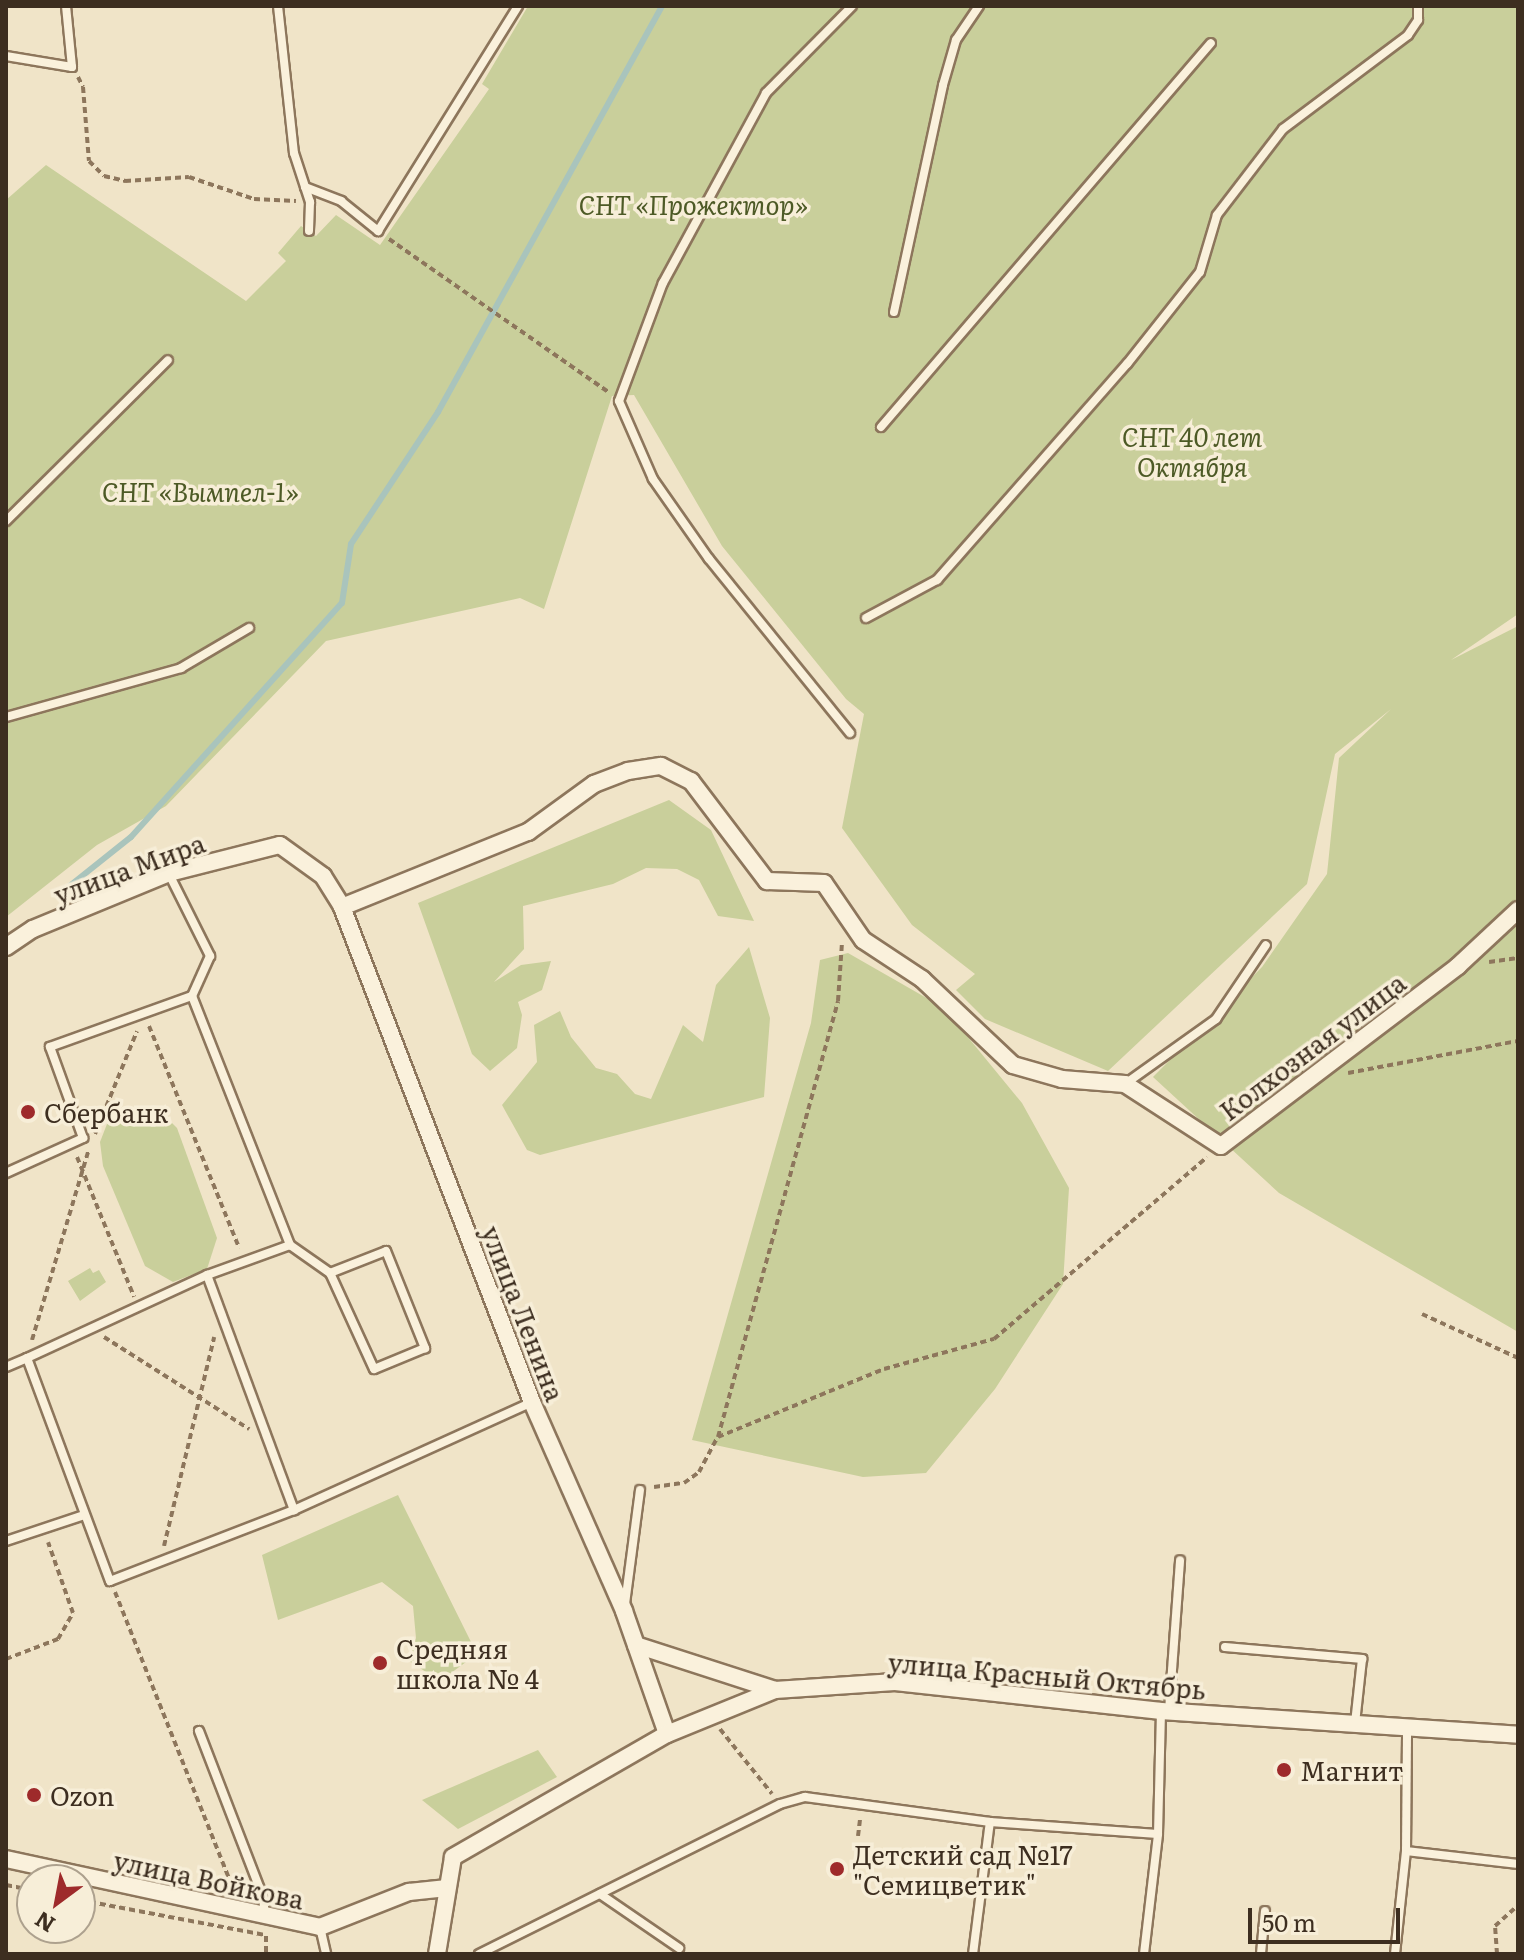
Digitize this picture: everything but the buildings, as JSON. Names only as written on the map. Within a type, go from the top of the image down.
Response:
[{"type":"street","points":[[342,907],[528,832],[594,784],[628,771],[661,766],[691,781],[767,881],[824,883],[863,940],[922,979],[1013,1065],[1062,1079],[1125,1084]]},
{"type":"street","name":"улица Мира","points":[[6,947],[33,929],[169,873],[280,845],[323,876],[342,907]]},
{"type":"street","name":"улица Ленина","points":[[342,907],[532,1402],[624,1611],[667,1734]]},
{"type":"street","name":"Колхозная улица","points":[[1125,1084],[1221,1146],[1458,966],[1518,910]]},
{"type":"street","points":[[636,1645],[775,1690]]},
{"type":"street","name":"улица Красный Октябрь","points":[[437,1954],[445,1888],[453,1857],[667,1734],[775,1690],[895,1682],[1165,1711],[1518,1735]]},
{"type":"street","name":"улица Войкова","points":[[6,1859],[265,1918],[320,1927],[409,1892],[445,1888]]},
{"type":"lane","points":[[6,56],[72,67],[66,6]]},
{"type":"lane","points":[[278,6],[294,153],[310,202],[309,231]]},
{"type":"lane","points":[[305,187],[341,201],[378,231],[518,6]]},
{"type":"lane","points":[[850,733],[709,559],[653,479],[619,401],[663,283],[766,93],[852,6]]},
{"type":"lane","points":[[894,312],[943,85],[956,40],[979,6]]},
{"type":"lane","points":[[866,618],[937,580],[1127,364],[1200,272],[1217,215],[1283,129],[1408,35],[1418,20],[1418,6]]},
{"type":"lane","points":[[881,427],[1211,43]]},
{"type":"lane","points":[[6,521],[168,360]]},
{"type":"lane","points":[[6,717],[181,668],[249,628]]},
{"type":"lane","points":[[169,873],[210,956],[192,996],[290,1245],[330,1273],[374,1369],[425,1348],[386,1251],[330,1273]]},
{"type":"lane","points":[[1125,1084],[1216,1019],[1266,945]]},
{"type":"lane","points":[[6,1173],[83,1138],[50,1047],[192,996]]},
{"type":"lane","points":[[6,1367],[207,1275],[290,1245]]},
{"type":"lane","points":[[207,1275],[294,1510]]},
{"type":"lane","points":[[27,1358],[110,1581],[294,1510],[532,1402]]},
{"type":"lane","points":[[624,1611],[640,1490]]},
{"type":"lane","points":[[6,1541],[84,1515]]},
{"type":"lane","points":[[1144,1954],[1158,1834],[1165,1711],[1180,1560]]},
{"type":"lane","points":[[1225,1647],[1362,1659],[1355,1723]]},
{"type":"lane","points":[[1395,1954],[1406,1851],[1407,1726]]},
{"type":"lane","points":[[199,1731],[263,1897],[265,1918]]},
{"type":"lane","points":[[479,1954],[780,1804],[805,1797],[990,1822],[1158,1834]]},
{"type":"lane","points":[[973,1954],[990,1822]]},
{"type":"lane","points":[[1406,1851],[1518,1864]]},
{"type":"lane","points":[[600,1894],[679,1948]]},
{"type":"lane","points":[[1261,1954],[1265,1911]]},
{"type":"lane","points":[[320,1927],[326,1954]]},
{"type":"path","points":[[72,67],[83,87],[89,161],[104,176],[125,181],[189,177],[254,199],[310,202]]},
{"type":"path","points":[[378,231],[619,401]]},
{"type":"path","points":[[640,1490],[684,1483],[699,1472],[718,1437],[838,1001],[843,937]]},
{"type":"path","points":[[27,1358],[81,1167],[144,1013]]},
{"type":"path","points":[[144,1013],[244,1261]]},
{"type":"path","points":[[1303,1081],[1518,1041]]},
{"type":"path","points":[[71,1143],[138,1307]]},
{"type":"path","points":[[718,1437],[884,1369],[994,1339],[1221,1146]]},
{"type":"path","points":[[160,1561],[221,1311]]},
{"type":"path","points":[[1422,1314],[1518,1358]]},
{"type":"path","points":[[91,1329],[268,1440]]},
{"type":"path","points":[[6,1659],[58,1639],[73,1613],[44,1529]]},
{"type":"path","points":[[110,1581],[237,1899]]},
{"type":"path","points":[[709,1715],[780,1804]]},
{"type":"path","points":[[96,1903],[227,1932],[278,1937]]},
{"type":"path","points":[[1496,1954],[1495,1926],[1518,1905]]},
{"type":"green space","points":[[528,6],[1518,6],[1518,614],[1451,660],[1518,626],[1518,1332],[1279,1193],[1153,1077],[1262,967],[1327,874],[1339,758],[1391,709],[1335,754],[1307,884],[1108,1071],[985,1019],[956,990],[975,974],[912,925],[842,828],[864,714],[846,699],[722,546],[634,395],[612,396],[544,609],[520,598],[326,641],[166,806],[97,845],[6,917],[6,200],[46,165],[246,301],[286,261],[278,253],[301,226],[316,236],[336,215],[380,245],[489,89],[482,84]]},
{"type":"green space","points":[[669,800],[711,830],[754,921],[718,916],[699,880],[677,869],[646,868],[613,884],[523,906],[524,949],[494,982],[521,965],[551,961],[542,990],[518,1002],[522,1015],[517,1048],[490,1071],[472,1054],[418,903]]},
{"type":"green space","points":[[749,947],[770,1018],[764,1097],[540,1155],[527,1150],[502,1105],[537,1062],[534,1025],[560,1011],[571,1037],[596,1068],[617,1074],[635,1094],[651,1099],[683,1025],[703,1042],[716,985]]},
{"type":"green space","points":[[848,953],[944,1008],[1022,1103],[1069,1188],[1063,1284],[995,1389],[926,1473],[863,1477],[692,1440],[811,1023],[820,960]]},
{"type":"green space","points":[[146,1107],[162,1113],[177,1128],[217,1238],[207,1269],[173,1282],[145,1266],[103,1166],[100,1142],[107,1124]]},
{"type":"green space","points":[[90,1268],[93,1273],[99,1270],[106,1282],[80,1301],[68,1281]]},
{"type":"green space","points":[[398,1495],[477,1654],[440,1681],[409,1661],[416,1638],[413,1606],[382,1582],[278,1620],[262,1555]]},
{"type":"green space","points":[[538,1750],[557,1777],[458,1829],[422,1800]]},
{"type":"waterway","points":[[62,892],[131,837],[342,603],[351,544],[438,412],[662,6]]},
{"type":"place","name":"Сбербанк","points":[[28,1112]]},
{"type":"place","name":"Средняя школа № 4","points":[[380,1663]]},
{"type":"place","name":"Магнит","points":[[1284,1770]]},
{"type":"place","name":"Ozon","points":[[34,1795]]},
{"type":"place","name":"Детский сад №17 \"Семицветик\"","points":[[837,1869]]},
{"type":"park label","name":"СНТ «Прожектор»","points":[[693,204]]},
{"type":"park label","name":"СНТ 40 лет Октября","points":[[1192,451]]},
{"type":"park label","name":"СНТ «Вымпел-1»","points":[[200,491]]}]
